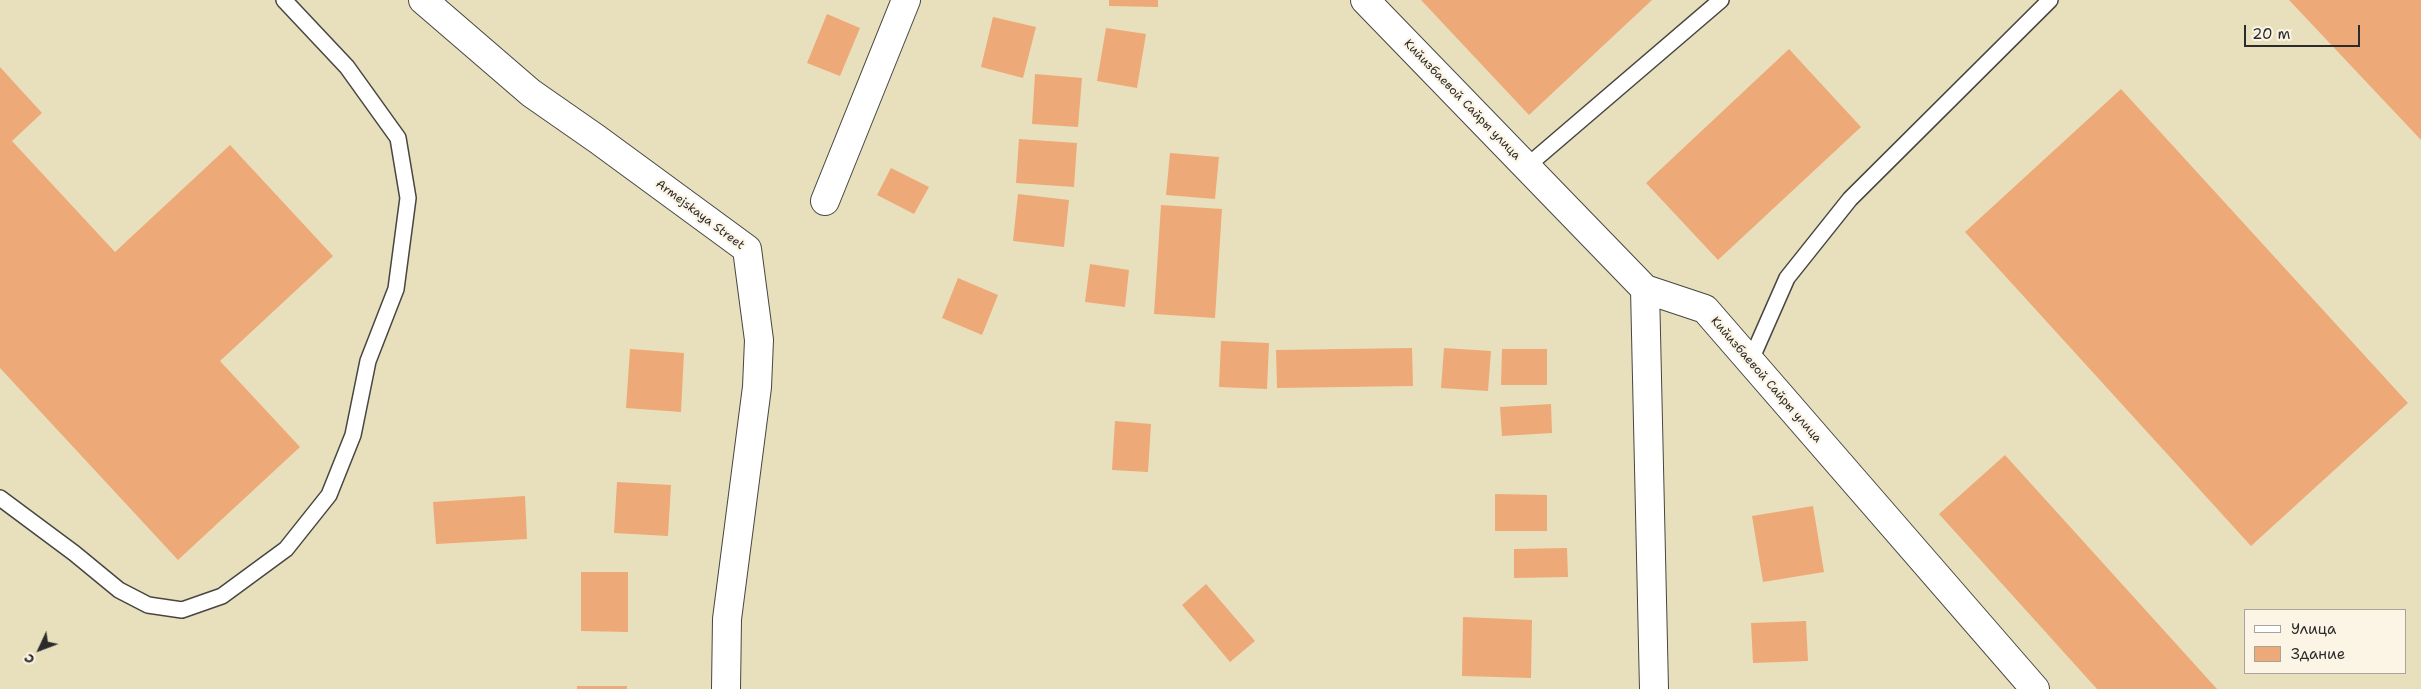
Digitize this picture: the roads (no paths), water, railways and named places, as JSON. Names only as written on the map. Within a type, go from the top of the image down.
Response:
[{"type":"street","name":"Armejskaya Street","points":[[423,0],[531,93],[747,249],[759,340],[757,387],[727,619],[726,689]]},
{"type":"street","points":[[825,202],[906,0]]},
{"type":"street","name":"Кийизбаевой Сайры улица","points":[[1365,0],[1645,290],[1705,309],[2035,689]]},
{"type":"street","points":[[1645,290],[1654,689]]},
{"type":"lane","points":[[0,498],[74,553],[119,590],[148,605],[182,610],[222,596],[286,549],[330,495],[353,435],[368,361],[396,288],[408,198],[398,138],[347,67],[284,0]]},
{"type":"lane","points":[[1750,362],[1787,278],[1850,199],[2050,0]]},
{"type":"lane","points":[[1526,167],[1718,1]]}]
